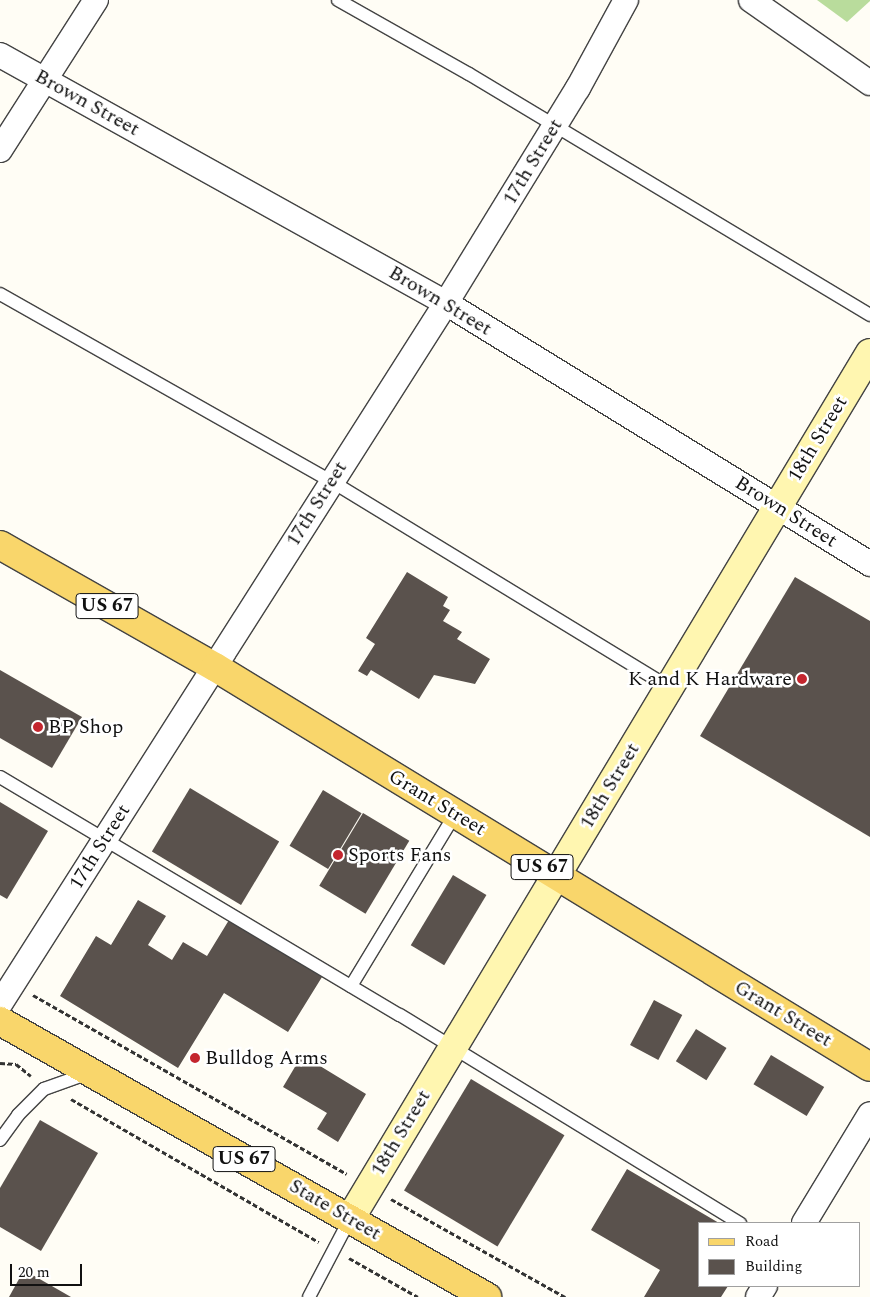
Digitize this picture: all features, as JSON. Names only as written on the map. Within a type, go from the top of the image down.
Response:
[{"type":"main road","name":"Grant Street","points":[[0,545],[214,667],[870,1067]]},
{"type":"main road","name":"State Street","points":[[0,1020],[487,1297]]},
{"type":"street","points":[[0,150],[43,80],[96,0]]},
{"type":"street","name":"17th Street","points":[[0,1004],[446,303],[554,126],[626,0]]},
{"type":"street","points":[[751,0],[870,83]]},
{"type":"street","name":"Brown Street","points":[[0,55],[446,303],[870,564]]},
{"type":"street","name":"18th Street","points":[[350,1219],[870,353]]},
{"type":"street","points":[[805,1222],[870,1114]]},
{"type":"lane","points":[[338,0],[554,126],[870,315]]},
{"type":"lane","points":[[0,294],[331,481],[669,687]]},
{"type":"lane","points":[[0,777],[106,838],[738,1222]]},
{"type":"lane","points":[[351,986],[455,814]]},
{"type":"lane","points":[[0,1140],[18,1115],[50,1087],[91,1072]]},
{"type":"lane","points":[[308,1297],[350,1219]]},
{"type":"path","points":[[13,984],[565,1297]]},
{"type":"path","points":[[0,1063],[16,1064],[50,1087],[418,1297]]},
{"type":"green space","points":[[817,0],[870,0],[870,1],[847,22]]},
{"type":"building","points":[[407,572],[448,597],[443,606],[450,610],[443,621],[462,632],[457,639],[490,659],[475,684],[434,675],[419,699],[371,670],[367,676],[358,671],[375,644],[366,638]]},
{"type":"building","name":"K and K Hardware","points":[[795,577],[870,621],[870,837],[700,736]]},
{"type":"building","name":"BP Shop","points":[[0,670],[82,717],[52,768],[0,738]]},
{"type":"building","points":[[190,788],[279,842],[241,905],[152,851]]},
{"type":"building","points":[[323,790],[362,813],[328,869],[290,846]]},
{"type":"building","points":[[0,802],[48,831],[7,899],[0,895]]},
{"type":"building","points":[[363,813],[409,841],[366,914],[319,886]]},
{"type":"building","points":[[453,875],[486,895],[444,965],[411,945]]},
{"type":"building","points":[[138,900],[166,916],[148,945],[172,960],[183,942],[207,956],[229,920],[322,977],[288,1032],[224,993],[178,1068],[60,996],[96,936],[111,945]]},
{"type":"building","points":[[654,1000],[682,1015],[658,1060],[630,1045]]},
{"type":"building","points":[[696,1029],[727,1048],[706,1080],[676,1061]]},
{"type":"building","points":[[302,1055],[366,1094],[338,1142],[317,1129],[327,1113],[283,1087]]},
{"type":"building","points":[[771,1055],[824,1087],[807,1116],[753,1084]]},
{"type":"building","points":[[471,1079],[564,1135],[497,1247],[404,1190]]},
{"type":"building","points":[[40,1120],[98,1153],[41,1251],[0,1227],[0,1188]]},
{"type":"building","points":[[627,1169],[717,1222],[698,1222],[698,1287],[727,1287],[721,1297],[644,1297],[660,1270],[591,1230]]},
{"type":"building","points":[[24,1270],[71,1297],[9,1297]]},
{"type":"place","name":"K and K Hardware","points":[[802,679]]},
{"type":"place","name":"BP Shop","points":[[38,727]]},
{"type":"place","name":"Sports Fans","points":[[338,855]]},
{"type":"place","name":"Bulldog Arms","points":[[195,1058]]}]
